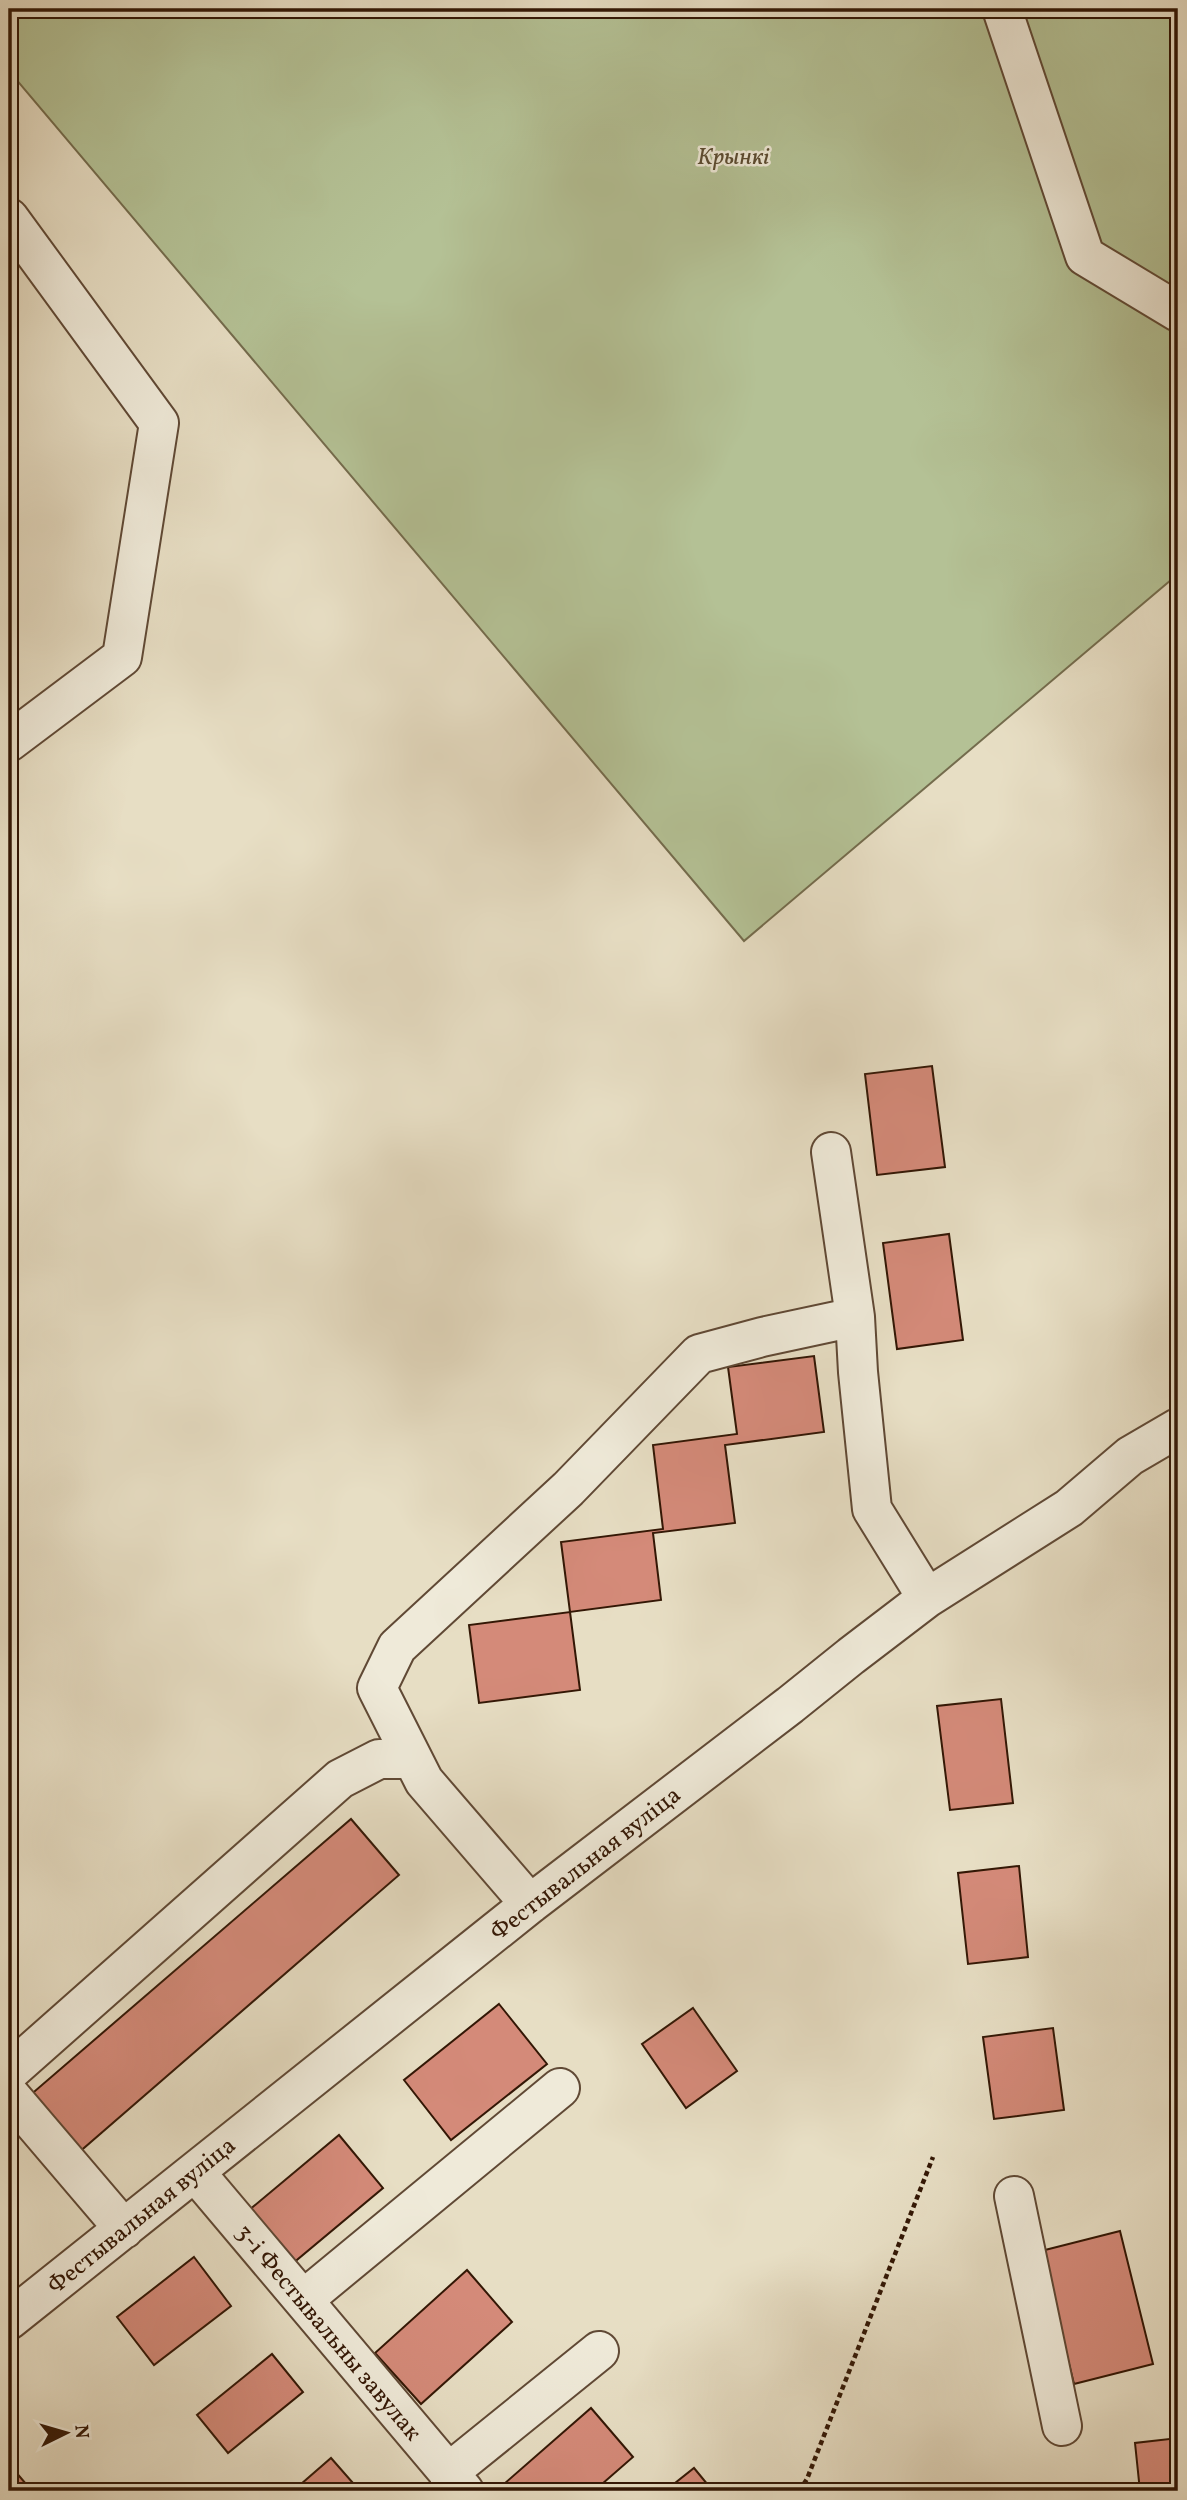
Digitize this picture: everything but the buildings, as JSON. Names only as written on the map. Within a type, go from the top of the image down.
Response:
[{"type":"street","points":[[1002,9],[1085,256],[1178,312]]},
{"type":"street","points":[[9,218],[159,423],[122,657],[9,742]]},
{"type":"street","points":[[831,1152],[855,1317],[872,1509],[927,1598]]},
{"type":"street","points":[[530,1905],[424,1781],[412,1759],[377,1688],[397,1647],[568,1489],[699,1354],[855,1317]]},
{"type":"street","name":"Фестывальная вуліца","points":[[9,2320],[530,1905],[927,1598],[1069,1508],[1130,1456],[1178,1429]]},
{"type":"street","points":[[9,2073],[340,1779],[379,1759],[412,1759]]},
{"type":"street","points":[[303,2300],[560,2088]]},
{"type":"street","points":[[9,2094],[124,2229]]},
{"type":"street","name":"3-і Фестывальны завулак","points":[[195,2172],[456,2482]]},
{"type":"street","points":[[1014,2196],[1062,2426]]},
{"type":"street","points":[[456,2482],[599,2351]]},
{"type":"path","points":[[799,2491],[807,2479],[933,2157]]},
{"type":"green space","name":"Крынкі","points":[[9,9],[1178,9],[1178,574],[744,941],[9,71]]}]
